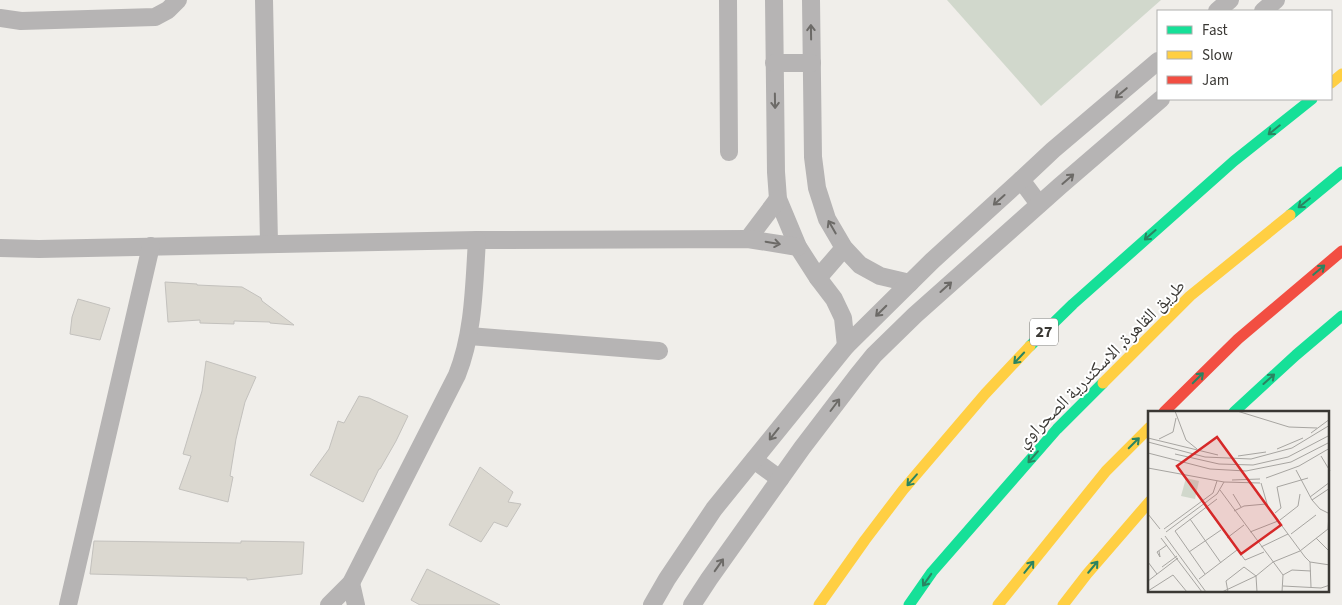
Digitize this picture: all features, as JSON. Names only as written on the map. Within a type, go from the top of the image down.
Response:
[{"type":"main road","points":[[1332,82],[1342,74]]},
{"type":"main road","name":"27","points":[[818,605],[903,490],[985,394],[1028,348],[1073,304],[1220,174],[1311,100]]},
{"type":"main road","name":"طريق القاهرة, الاسكندرية الصحراوي","points":[[909,605],[932,572],[1057,429],[1190,296],[1342,172]]},
{"type":"main road","points":[[1165,411],[1238,339],[1342,251]]},
{"type":"main road","points":[[1235,411],[1296,354],[1342,316]]},
{"type":"main road","points":[[1296,354],[1334,337]]},
{"type":"main road","points":[[998,605],[1106,471],[1148,429]]},
{"type":"main road","points":[[1063,605],[1148,503]]},
{"type":"street","points":[[0,18],[21,21],[155,16],[168,10],[178,0]]},
{"type":"street","points":[[264,0],[269,244]]},
{"type":"street","points":[[728,0],[729,152]]},
{"type":"street","points":[[774,0],[778,199],[798,247],[834,300],[843,318],[846,346]]},
{"type":"street","points":[[811,0],[813,157],[816,188],[827,219],[844,248],[860,265],[880,276],[910,283]]},
{"type":"street","points":[[1217,10],[1230,0]]},
{"type":"street","points":[[1264,10],[1276,0]]},
{"type":"street","points":[[774,63],[812,62]]},
{"type":"street","points":[[652,605],[667,579],[714,509],[846,346],[910,283],[1021,180],[1157,62]]},
{"type":"street","points":[[692,605],[802,448],[878,351],[915,315],[1039,204],[1160,100]]},
{"type":"street","points":[[1021,180],[1039,204]]},
{"type":"street","points":[[748,238],[778,199]]},
{"type":"street","points":[[0,248],[39,249],[477,240],[748,238],[798,247]]},
{"type":"street","points":[[329,605],[352,583],[451,388],[464,357],[469,336],[477,240]]},
{"type":"street","points":[[68,605],[151,246]]},
{"type":"street","points":[[818,278],[844,248]]},
{"type":"street","points":[[469,336],[659,352]]},
{"type":"street","points":[[754,460],[780,479]]},
{"type":"street","points":[[352,583],[356,605]]},
{"type":"shaded area","points":[[947,0],[1161,0],[1041,106]]},
{"type":"building","points":[[165,282],[242,287],[261,298],[262,301],[294,325],[234,321],[234,324],[200,323],[200,320],[168,322]]},
{"type":"building","points":[[78,299],[110,308],[100,340],[70,334],[72,317]]},
{"type":"building","points":[[206,361],[256,377],[245,402],[236,439],[230,476],[233,477],[228,502],[179,489],[191,456],[183,454],[202,391]]},
{"type":"building","points":[[359,396],[369,398],[408,416],[363,502],[310,475],[329,449],[338,421],[344,423]]},
{"type":"building","points":[[480,467],[513,492],[508,502],[521,504],[507,527],[494,522],[481,542],[449,525]]},
{"type":"building","points":[[94,541],[304,542],[302,574],[247,580],[247,578],[90,574]]},
{"type":"building","points":[[427,569],[500,605],[420,605],[411,600]]},
{"type":"traffic: fast","points":[[1030,346],[1073,304],[1234,161],[1311,100]]},
{"type":"traffic: fast","points":[[1290,215],[1342,172]]},
{"type":"traffic: fast","points":[[1235,411],[1342,316]]},
{"type":"traffic: fast","points":[[909,605],[932,572],[1057,429],[1103,383]]},
{"type":"traffic: slow","points":[[1332,82],[1342,74]]},
{"type":"traffic: slow","points":[[1103,383],[1190,296],[1290,215]]},
{"type":"traffic: slow","points":[[819,605],[903,490],[985,394],[1030,346]]},
{"type":"traffic: slow","points":[[998,605],[1106,471],[1148,429]]},
{"type":"traffic: slow","points":[[1063,605],[1148,503]]},
{"type":"traffic: jam","points":[[1165,411],[1238,339],[1342,251]]}]
